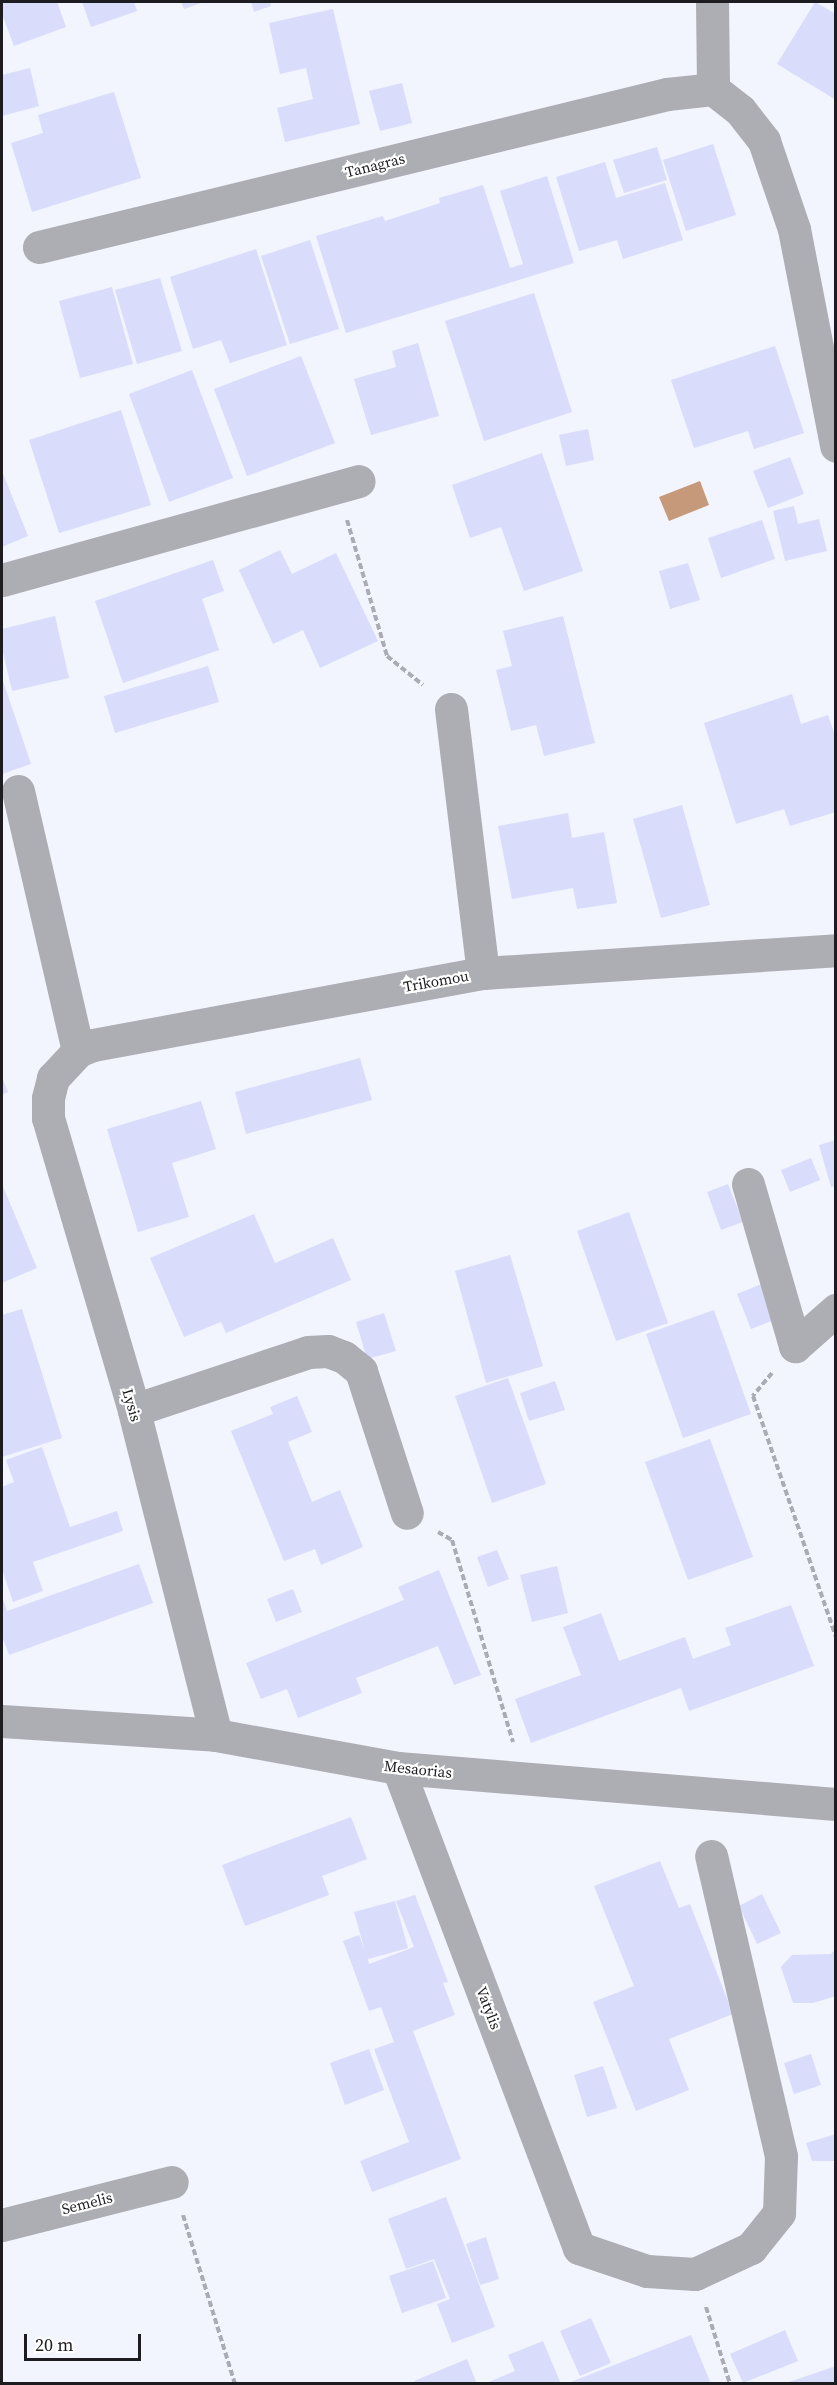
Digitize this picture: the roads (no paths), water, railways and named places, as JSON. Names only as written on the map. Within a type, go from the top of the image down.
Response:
[{"type":"street","points":[[712,2],[713,89],[740,110],[764,141],[794,229],[836,446]]},
{"type":"street","name":"Tanagras","points":[[39,247],[668,94],[713,89]]},
{"type":"street","points":[[2,580],[348,484]]},
{"type":"street","points":[[451,709],[483,973]]},
{"type":"street","points":[[18,791],[78,1051]]},
{"type":"street","name":"Trikomou","points":[[53,1078],[78,1051],[105,1042],[483,973],[836,950]]},
{"type":"street","name":"Lysis","points":[[53,1078],[48,1098],[48,1118],[134,1410],[216,1735]]},
{"type":"street","points":[[748,1184],[795,1346],[836,1310]]},
{"type":"street","points":[[134,1410],[308,1352],[328,1351],[344,1357],[360,1371],[407,1513]]},
{"type":"street","name":"Mesaorias","points":[[2,1721],[216,1735],[398,1768],[836,1804]]},
{"type":"street","name":"Vatylis","points":[[398,1768],[579,2248],[647,2271],[695,2274],[751,2248],[779,2213],[781,2156],[711,1856]]},
{"type":"street","name":"Semelis","points":[[2,2225],[172,2182]]}]
